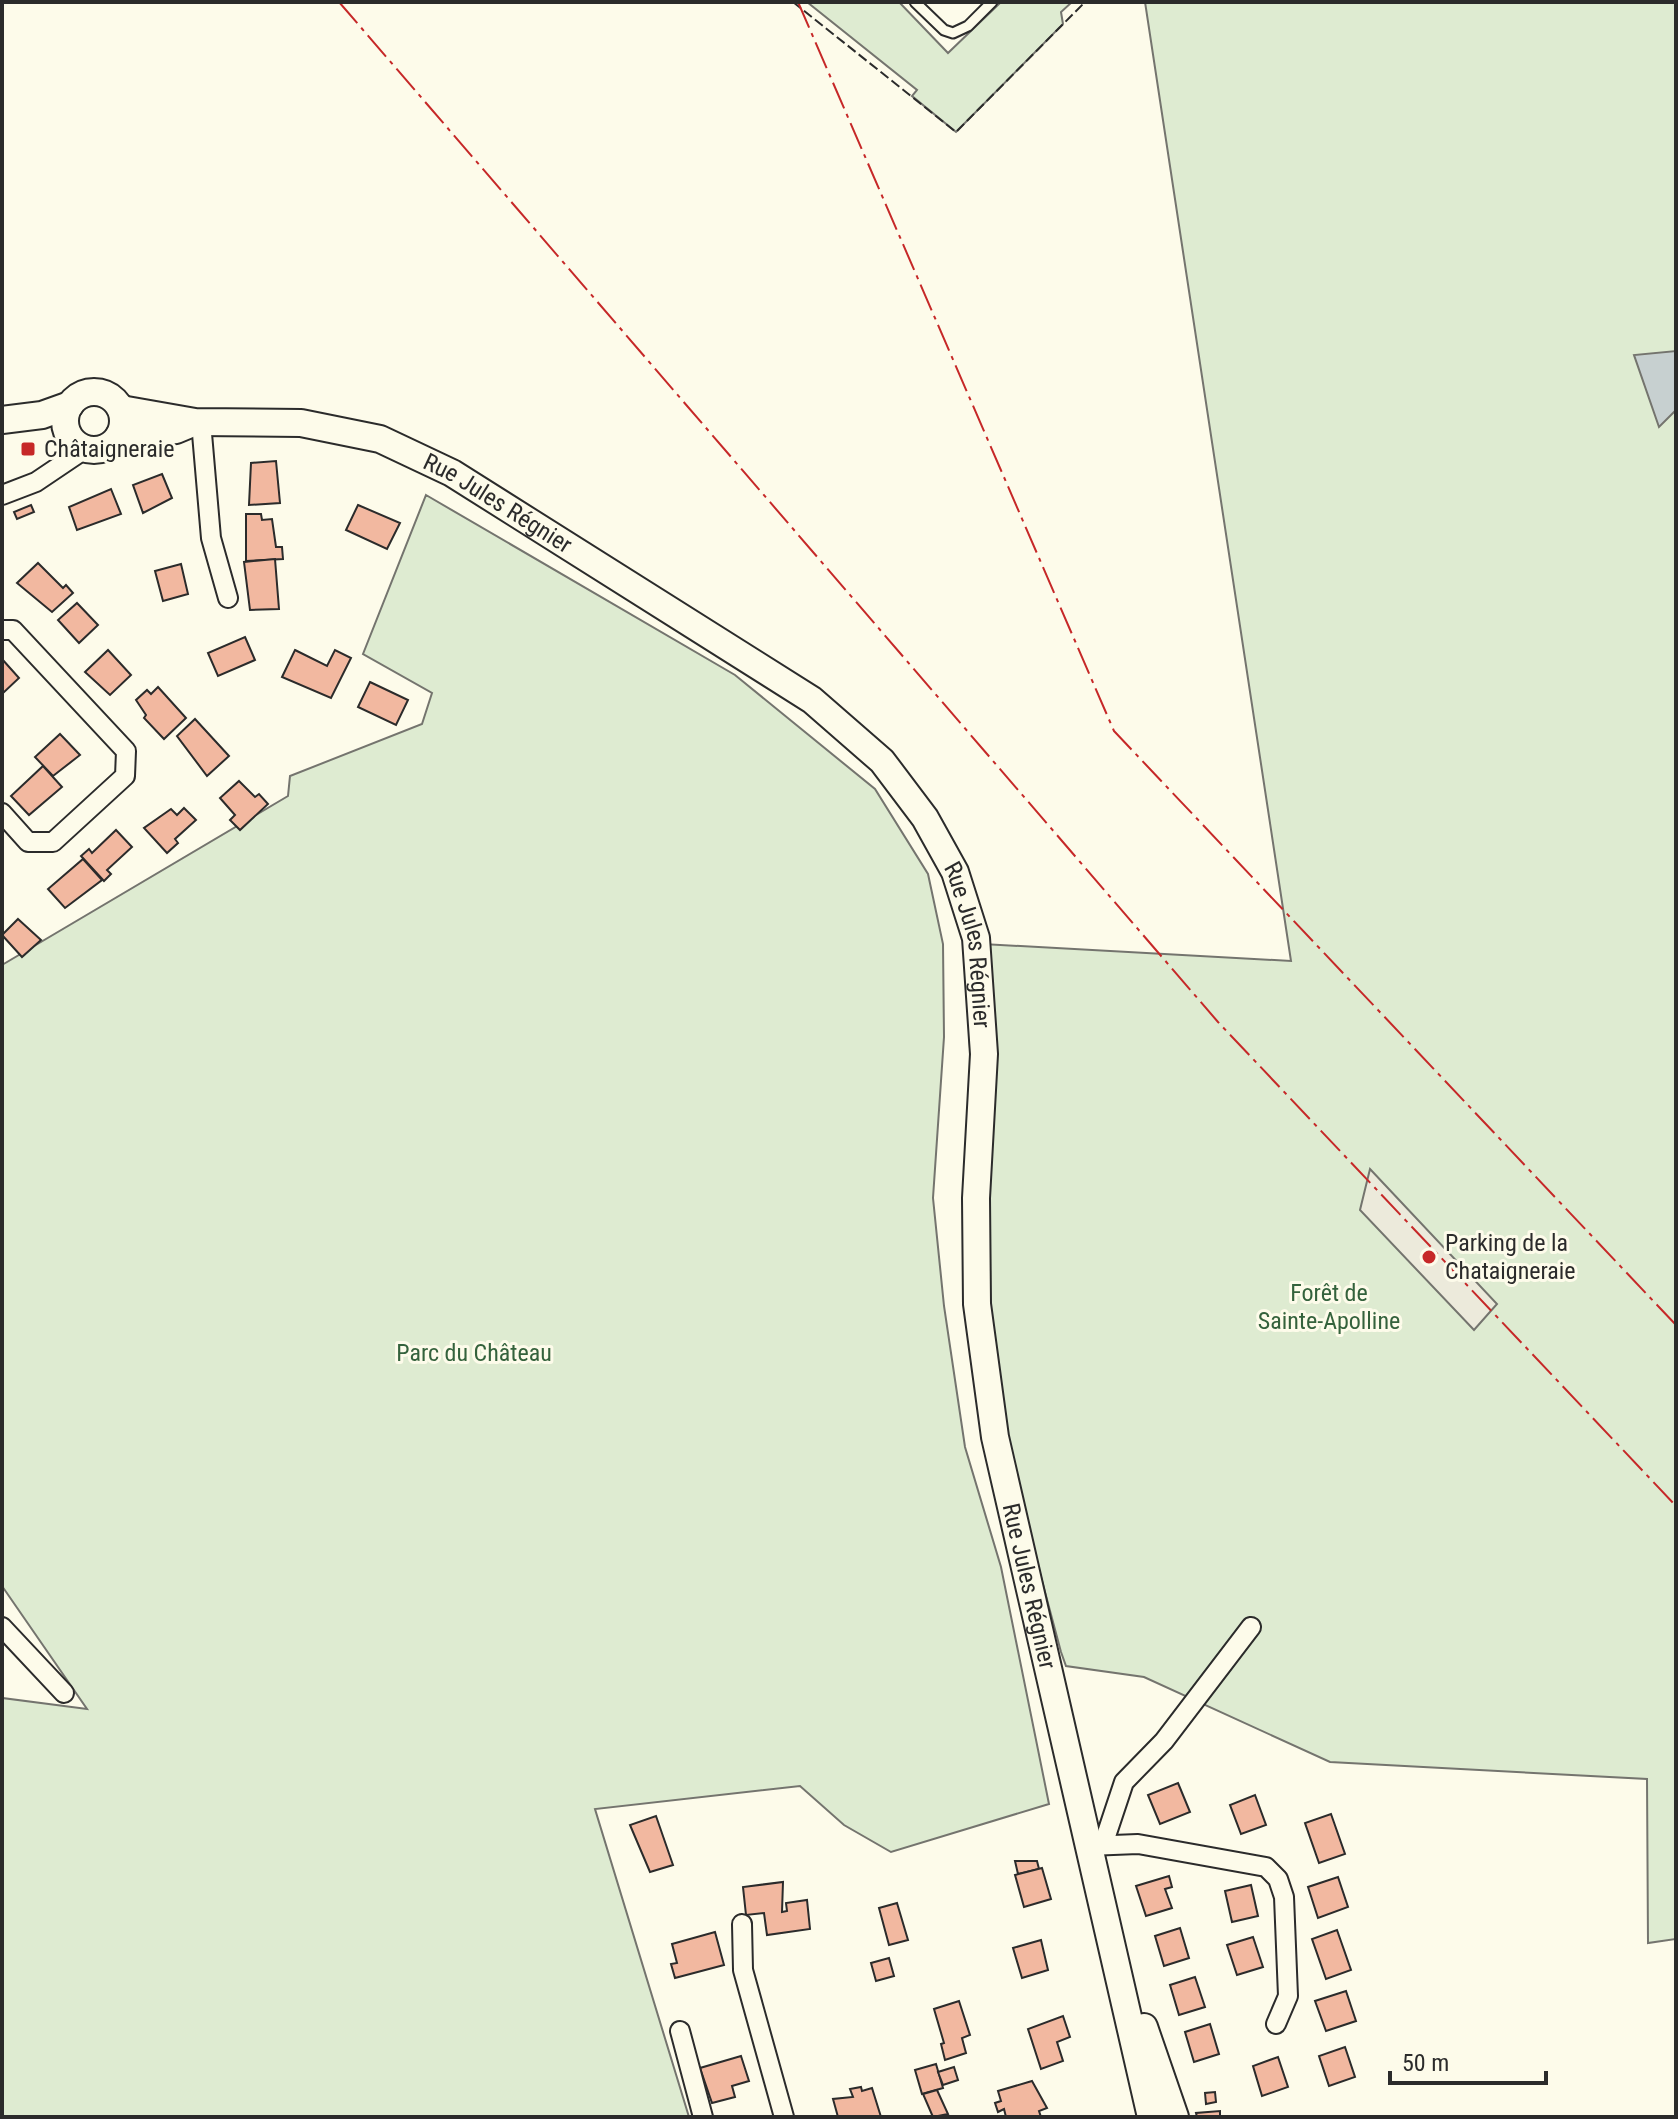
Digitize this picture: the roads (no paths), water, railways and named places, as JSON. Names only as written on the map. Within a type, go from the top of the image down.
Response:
[{"type":"street","points":[[2,420],[42,415],[93,392],[109,396],[121,409],[124,418],[119,436],[104,449],[2,430]]},
{"type":"street","points":[[70,405],[65,422],[78,444]]},
{"type":"street","points":[[121,409],[198,422]]},
{"type":"street","points":[[119,436],[176,430],[198,422]]},
{"type":"street","points":[[198,422],[211,538],[228,598]]},
{"type":"street","name":"Rue Jules Régnier","points":[[198,422],[301,423],[380,439],[452,473],[812,700],[882,761],[925,818],[955,872],[976,938],[984,1054],[976,1198],[977,1304],[995,1437],[1096,1846],[1106,1922],[1151,2117]]},
{"type":"street","points":[[2,495],[36,482],[78,444]]},
{"type":"street","points":[[2,630],[13,630],[126,751],[125,776],[53,842],[28,842],[2,813]]},
{"type":"street","points":[[2,1627],[64,1693]]},
{"type":"street","points":[[1251,1627],[1164,1741],[1124,1782],[1096,1846],[1138,1844],[1266,1867],[1284,1897],[1288,1996],[1276,2024]]},
{"type":"street","name":"Rue Jules Régnier","points":[[1106,1922],[1175,2117]]},
{"type":"street","points":[[742,1924],[743,1970],[784,2117]]},
{"type":"street","points":[[680,2031],[703,2117]]},
{"type":"lane","points":[[915,2],[944,30],[953,33],[968,26],[992,2]]},
{"type":"place","name":"Châtaigneraie","points":[[28,449]]},
{"type":"place","name":"Parking de la Chataigneraie","points":[[1429,1257]]},
{"type":"park label","name":"Forêt de Sainte-Apolline","points":[[1329,1307]]},
{"type":"park label","name":"Parc du Château","points":[[474,1353]]}]
